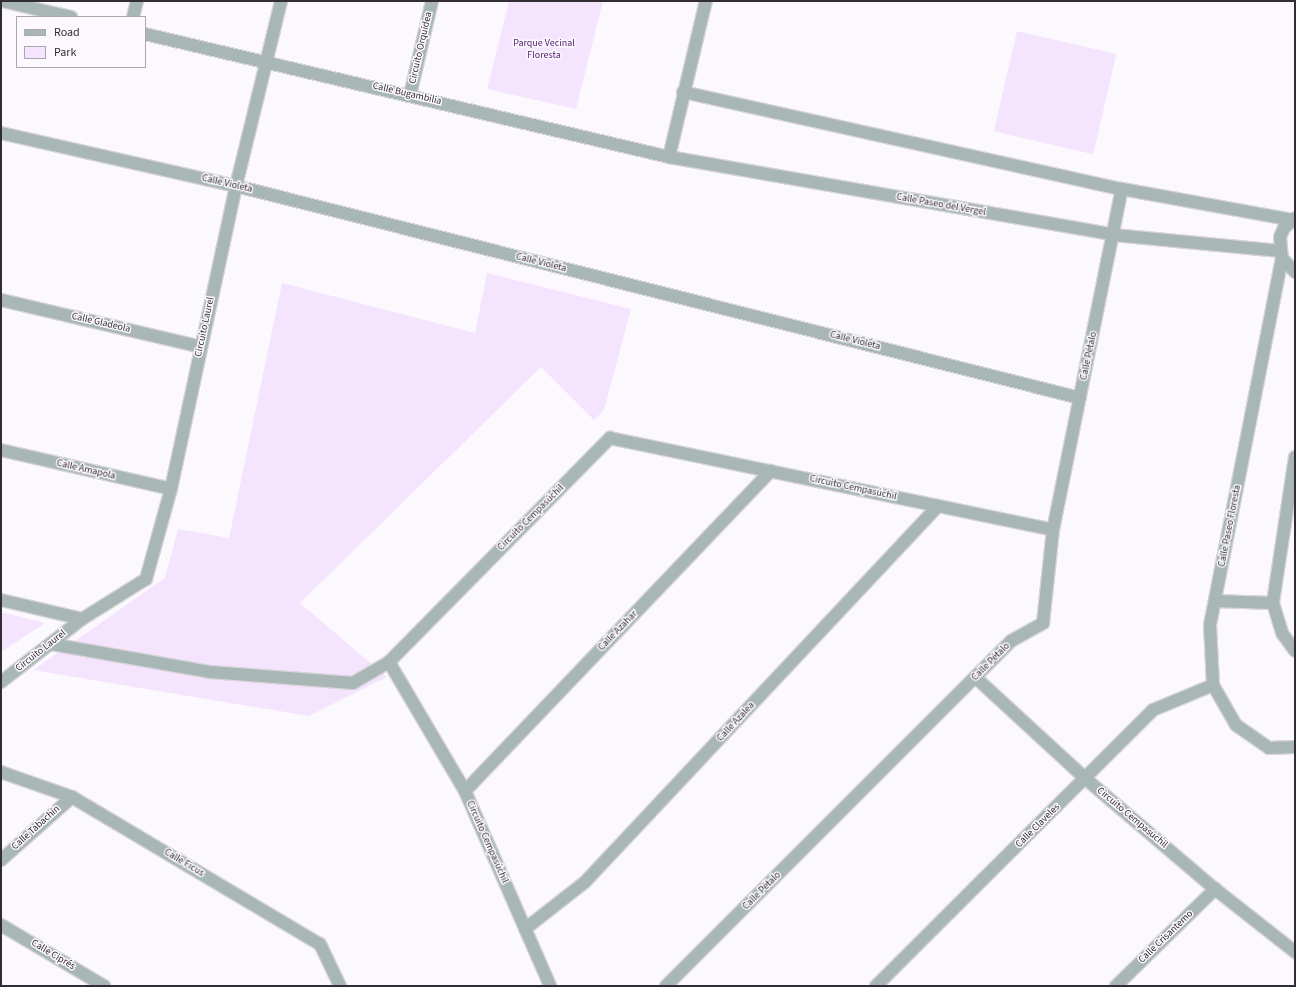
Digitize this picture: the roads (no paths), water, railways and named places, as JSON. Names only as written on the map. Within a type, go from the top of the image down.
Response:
[{"type":"street","points":[[2,1],[67,16]]},
{"type":"street","points":[[133,16],[137,1]]},
{"type":"street","name":"Circuito Laurel","points":[[1,682],[82,620],[146,579],[171,489],[236,186],[281,1]]},
{"type":"street","name":"Circuito Orquídea","points":[[410,95],[432,1]]},
{"type":"street","points":[[669,157],[683,92],[706,1]]},
{"type":"street","name":"Calle Bugambilia","points":[[146,34],[669,157]]},
{"type":"street","points":[[683,92],[1122,189],[1293,219]]},
{"type":"street","name":"Calle Violeta","points":[[1,133],[236,186],[1080,398]]},
{"type":"street","name":"Calle Paseo del Vergel","points":[[669,157],[1114,235],[1281,255]]},
{"type":"street","name":"Calle Pétalo","points":[[666,986],[1011,641],[1043,623],[1053,530],[1114,235],[1122,189]]},
{"type":"street","name":"Calle Paseo Floresta","points":[[1293,219],[1280,237],[1281,255],[1210,626],[1213,685],[1236,725],[1269,748],[1295,746]]},
{"type":"street","points":[[1281,255],[1295,272]]},
{"type":"street","name":"Calle Gladeola","points":[[1,300],[201,347]]},
{"type":"street","name":"Circuito Cempasúchil","points":[[550,986],[465,791],[389,662],[610,438],[1053,530]]},
{"type":"street","name":"Calle Amapola","points":[[1,450],[171,489]]},
{"type":"street","points":[[1295,457],[1273,603],[1282,633],[1295,651]]},
{"type":"street","name":"Calle Azahar","points":[[465,791],[771,471]]},
{"type":"street","name":"Calle Azalea","points":[[526,929],[585,882],[938,506]]},
{"type":"street","name":"Circuito Laurel","points":[[1,600],[82,620]]},
{"type":"street","points":[[1215,601],[1273,603]]},
{"type":"street","points":[[51,644],[210,672],[354,683],[389,662]]},
{"type":"street","name":"Circuito Cempasúchil","points":[[975,677],[1086,779],[1215,889],[1295,952]]},
{"type":"street","name":"Calle Claveles","points":[[876,986],[1086,779],[1153,710],[1213,685]]},
{"type":"street","name":"Calle Ficus","points":[[1,772],[72,797],[320,944],[340,986]]},
{"type":"street","name":"Calle Tabachín","points":[[1,860],[72,797]]},
{"type":"street","name":"Calle Crisantemo","points":[[1116,986],[1215,889]]},
{"type":"street","name":"Calle Ciprés","points":[[1,925],[104,986]]},
{"type":"park label","name":"Parque Vecinal Floresta","points":[[544,48]]}]
